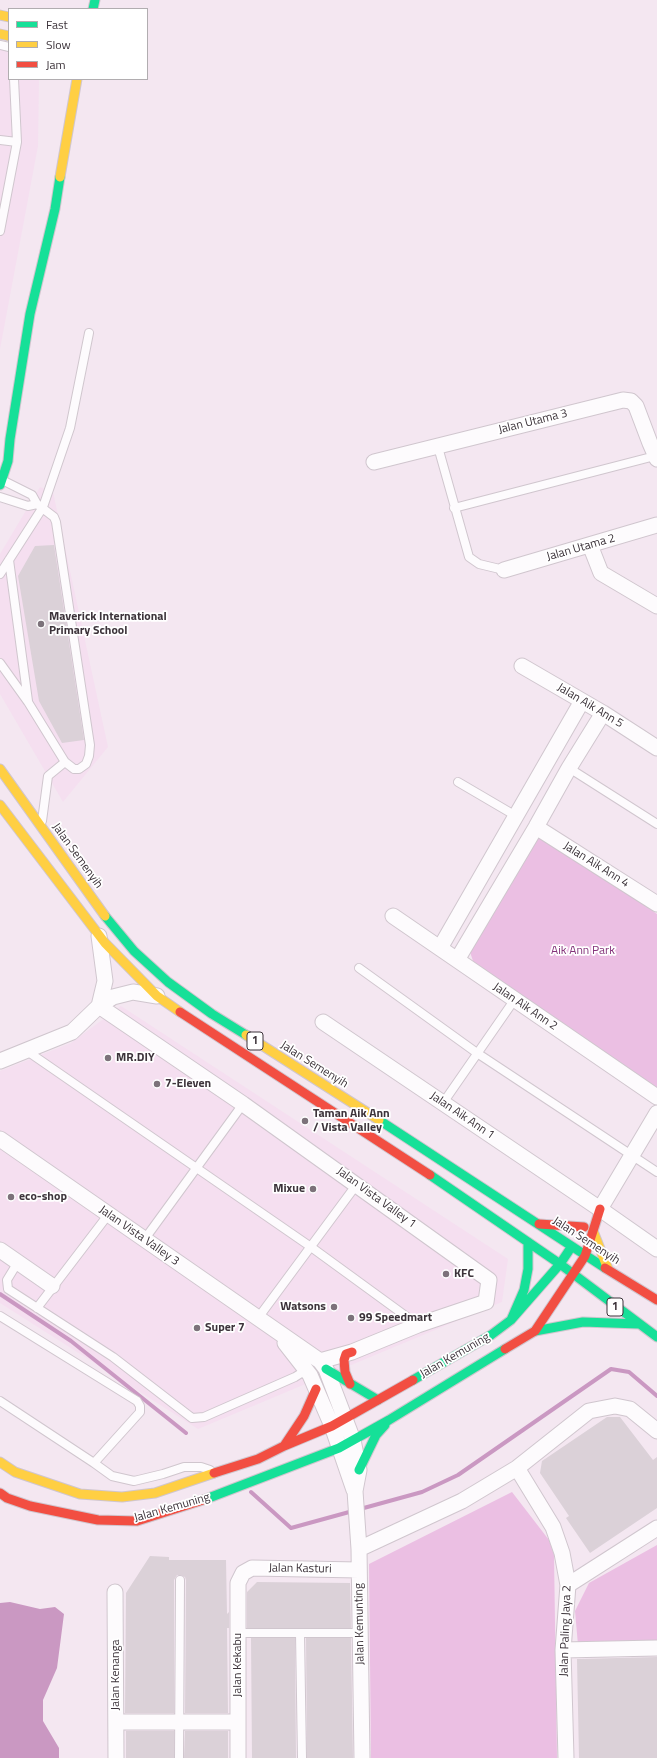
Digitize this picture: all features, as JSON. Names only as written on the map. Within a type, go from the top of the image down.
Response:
[{"type":"street","points":[[1,482],[8,460],[30,314],[55,209],[76,80]]},
{"type":"street","name":"Jalan Utama 3","points":[[374,462],[622,400],[631,401],[636,406],[656,457]]},
{"type":"street","points":[[0,454],[10,439]]},
{"type":"street","name":"Jalan Utama 2","points":[[504,570],[655,527]]},
{"type":"street","points":[[590,546],[601,573],[657,606]]},
{"type":"street","name":"Jalan Aik Ann 5","points":[[522,666],[603,713],[657,748]]},
{"type":"street","points":[[440,948],[582,701]]},
{"type":"street","points":[[457,960],[536,827],[569,768],[603,713]]},
{"type":"street","name":"Jalan Semenyih","points":[[0,769],[41,828],[112,924],[134,951],[168,982],[212,1014],[426,1150],[586,1256],[657,1300]]},
{"type":"street","name":"1","points":[[0,805],[35,853],[99,934],[130,970],[157,996],[190,1019],[419,1167],[560,1264],[657,1337]]},
{"type":"street","name":"Jalan Aik Ann 4","points":[[536,827],[657,904]]},
{"type":"street","name":"Jalan Aik Ann 2","points":[[393,916],[657,1097]]},
{"type":"street","points":[[99,934],[105,981],[99,1006]]},
{"type":"street","points":[[0,1061],[72,1032],[99,1006],[113,997],[133,992],[157,996]]},
{"type":"street","name":"Jalan Vista Valley 1","points":[[99,1006],[357,1184],[489,1280],[486,1302],[418,1325],[323,1365]]},
{"type":"street","name":"Jalan Aik Ann 1","points":[[323,1022],[600,1209],[657,1250]]},
{"type":"street","points":[[600,1209],[657,1113]]},
{"type":"street","name":"Jalan Vista Valley 3","points":[[0,1139],[258,1318],[323,1365]]},
{"type":"street","name":"Jalan Kemuning","points":[[0,1462],[14,1472],[80,1494],[122,1497],[155,1493],[258,1459],[284,1446],[332,1426],[491,1335],[511,1320],[560,1264],[572,1247],[589,1229],[600,1209]]},
{"type":"street","points":[[537,1224],[589,1229],[608,1269]]},
{"type":"street","name":"Jalan Kemuning","points":[[0,1493],[7,1498],[30,1506],[90,1519],[137,1521],[213,1497],[339,1448],[390,1420],[535,1331],[586,1256],[589,1229]]},
{"type":"street","points":[[511,1320],[524,1290],[528,1269],[528,1242]]},
{"type":"street","points":[[0,1250],[52,1286]]},
{"type":"street","points":[[535,1331],[582,1322],[639,1324]]},
{"type":"street","name":"Jalan Vista Valley 3","points":[[277,1332],[306,1370],[332,1426]]},
{"type":"street","points":[[350,1384],[345,1372],[344,1360],[346,1354],[352,1352]]},
{"type":"street","points":[[323,1365],[350,1384],[378,1400]]},
{"type":"street","points":[[323,1365],[353,1440],[359,1470]]},
{"type":"street","points":[[284,1446],[300,1422],[316,1389]]},
{"type":"street","points":[[359,1549],[462,1501],[517,1468],[589,1411],[615,1406],[630,1409],[657,1431]]},
{"type":"street","points":[[355,1496],[359,1470],[376,1435],[390,1420]]},
{"type":"street","points":[[332,1426],[355,1496]]},
{"type":"street","name":"Jalan Paling Jaya 2","points":[[517,1468],[553,1527],[562,1553],[568,1585],[563,1650],[566,1758]]},
{"type":"street","name":"Jalan Kemunting","points":[[355,1496],[359,1549],[362,1758]]},
{"type":"street","points":[[568,1585],[657,1528]]},
{"type":"street","name":"Jalan Kasturi","points":[[243,1573],[252,1568],[359,1570]]},
{"type":"street","name":"Jalan Kekabu","points":[[238,1758],[238,1583],[243,1573]]},
{"type":"street","name":"Jalan Kenanga","points":[[115,1592],[116,1758]]},
{"type":"street","points":[[563,1650],[657,1648]]},
{"type":"street","points":[[116,1722],[238,1722]]},
{"type":"lane","points":[[0,232],[17,142],[14,80]]},
{"type":"lane","points":[[0,140],[17,142]]},
{"type":"lane","points":[[0,574],[40,505],[70,428],[89,333]]},
{"type":"lane","points":[[438,446],[454,508],[469,556],[479,564],[504,570]]},
{"type":"lane","points":[[454,508],[656,457]]},
{"type":"lane","points":[[0,663],[28,702],[65,762],[74,769],[79,769],[86,764],[89,756],[90,745],[56,522],[54,517],[40,505],[32,495],[1,482]]},
{"type":"lane","points":[[0,497],[28,506],[40,505]]},
{"type":"lane","points":[[9,560],[28,702]]},
{"type":"lane","points":[[41,828],[48,776],[65,762]]},
{"type":"lane","points":[[569,768],[657,824]]},
{"type":"lane","points":[[458,782],[516,816]]},
{"type":"lane","points":[[359,968],[477,1053],[657,1172]]},
{"type":"lane","points":[[443,1103],[515,999]]},
{"type":"lane","points":[[27,1051],[311,1247],[418,1325]]},
{"type":"lane","points":[[144,1240],[243,1104]]},
{"type":"lane","points":[[258,1318],[357,1184]]},
{"type":"lane","points":[[37,1308],[52,1286],[108,1215]]},
{"type":"lane","points":[[18,1262],[7,1280],[8,1289],[113,1357],[192,1418],[204,1417],[295,1377],[306,1370]]},
{"type":"lane","points":[[0,1316],[137,1401],[140,1406],[140,1412],[94,1464]]},
{"type":"lane","points":[[0,1401],[112,1476],[134,1481],[184,1467],[201,1467],[219,1472]]},
{"type":"lane","points":[[179,1758],[180,1580]]},
{"type":"lane","points":[[238,1633],[360,1633]]},
{"type":"lane","points":[[300,1633],[302,1758]]},
{"type":"shaded area","points":[[0,43],[8,45],[8,80],[39,80],[38,146],[0,349]]},
{"type":"shaded area","name":"Maverick International Primary School","points":[[40,487],[53,492],[108,747],[63,802],[0,694],[0,554]]},
{"type":"shaded area","points":[[121,1006],[508,1259],[502,1302],[198,1429],[0,1303],[0,1071],[71,1043]]},
{"type":"shaded area","points":[[10,1602],[40,1609],[55,1607],[64,1614],[57,1668],[43,1700],[43,1721],[59,1748],[59,1758],[0,1758],[0,1603]]},
{"type":"green space","name":"Aik Ann Park","points":[[537,833],[657,914],[657,1088],[478,967],[473,961],[469,949]]},
{"type":"green space","points":[[512,1492],[549,1540],[554,1555],[557,1758],[371,1758],[369,1564]]},
{"type":"green space","points":[[657,1545],[657,1643],[578,1645],[575,1611],[589,1583]]},
{"type":"building","points":[[54,545],[84,740],[62,743],[39,701],[18,576],[35,546]]},
{"type":"building","points":[[607,1417],[620,1417],[653,1460],[657,1457],[657,1508],[590,1553],[566,1518],[569,1516],[540,1473],[542,1461]]},
{"type":"building","points":[[150,1556],[169,1557],[169,1560],[226,1560],[227,1614],[229,1612],[229,1628],[227,1628],[228,1713],[185,1713],[186,1580],[185,1577],[177,1575],[174,1580],[174,1713],[125,1713],[126,1593]]},
{"type":"building","points":[[257,1582],[350,1583],[351,1628],[247,1628],[247,1592]]},
{"type":"building","points":[[251,1638],[295,1638],[296,1758],[252,1758]]},
{"type":"building","points":[[306,1638],[351,1638],[353,1758],[307,1758]]},
{"type":"building","points":[[657,1657],[657,1758],[579,1758],[577,1659]]},
{"type":"building","points":[[126,1731],[174,1731],[174,1758],[126,1758]]},
{"type":"building","points":[[185,1731],[228,1731],[228,1758],[184,1758]]},
{"type":"waterway","points":[[0,1294],[71,1341],[186,1433]]},
{"type":"waterway","points":[[251,1492],[291,1528],[422,1492],[458,1475],[611,1369],[629,1372],[657,1396]]},
{"type":"traffic: fast","points":[[93,8],[95,0]]},
{"type":"traffic: fast","points":[[0,485],[8,461],[10,439],[30,314],[55,209],[60,177]]},
{"type":"traffic: fast","points":[[105,916],[134,951],[168,982],[212,1014],[246,1035]]},
{"type":"traffic: fast","points":[[379,1120],[605,1268]]},
{"type":"traffic: fast","points":[[430,1175],[560,1264],[657,1337]]},
{"type":"traffic: fast","points":[[511,1320],[524,1290],[528,1269],[528,1242]]},
{"type":"traffic: fast","points":[[413,1380],[491,1335],[511,1320],[560,1264],[570,1249]]},
{"type":"traffic: fast","points":[[535,1331],[583,1322],[639,1324]]},
{"type":"traffic: fast","points":[[206,1499],[339,1448],[389,1420],[505,1349]]},
{"type":"traffic: fast","points":[[326,1369],[378,1400]]},
{"type":"traffic: fast","points":[[359,1470],[376,1435],[385,1425]]},
{"type":"traffic: slow","points":[[0,15],[8,17]]},
{"type":"traffic: slow","points":[[0,34],[8,36]]},
{"type":"traffic: slow","points":[[60,177],[77,80]]},
{"type":"traffic: slow","points":[[0,769],[105,916]]},
{"type":"traffic: slow","points":[[0,805],[105,943],[157,996],[180,1012]]},
{"type":"traffic: slow","points":[[246,1035],[379,1120]]},
{"type":"traffic: slow","points":[[593,1231],[608,1269]]},
{"type":"traffic: slow","points":[[0,1462],[15,1472],[80,1494],[122,1497],[155,1493],[214,1473]]},
{"type":"traffic: jam","points":[[180,1012],[430,1175]]},
{"type":"traffic: jam","points":[[505,1349],[535,1331],[585,1256],[600,1209]]},
{"type":"traffic: jam","points":[[539,1224],[584,1227]]},
{"type":"traffic: jam","points":[[605,1268],[657,1300]]},
{"type":"traffic: jam","points":[[350,1384],[345,1372],[344,1360],[346,1354],[352,1352]]},
{"type":"traffic: jam","points":[[214,1473],[258,1459],[284,1446],[332,1426],[413,1380]]},
{"type":"traffic: jam","points":[[284,1446],[304,1416],[316,1389]]},
{"type":"traffic: jam","points":[[0,1493],[7,1498],[30,1506],[98,1520],[137,1521],[206,1499]]},
{"type":"place","name":"Maverick International Primary School","points":[[41,624]]},
{"type":"place","name":"MR.DIY","points":[[108,1058]]},
{"type":"place","name":"7-Eleven","points":[[157,1084]]},
{"type":"place","name":"Taman Aik Ann / Vista Valley","points":[[305,1121]]},
{"type":"place","name":"Mixue","points":[[313,1189]]},
{"type":"place","name":"eco-shop","points":[[11,1197]]},
{"type":"place","name":"KFC","points":[[446,1274]]},
{"type":"place","name":"Watsons","points":[[334,1307]]},
{"type":"place","name":"99 Speedmart","points":[[351,1318]]},
{"type":"place","name":"Super 7","points":[[197,1328]]}]
